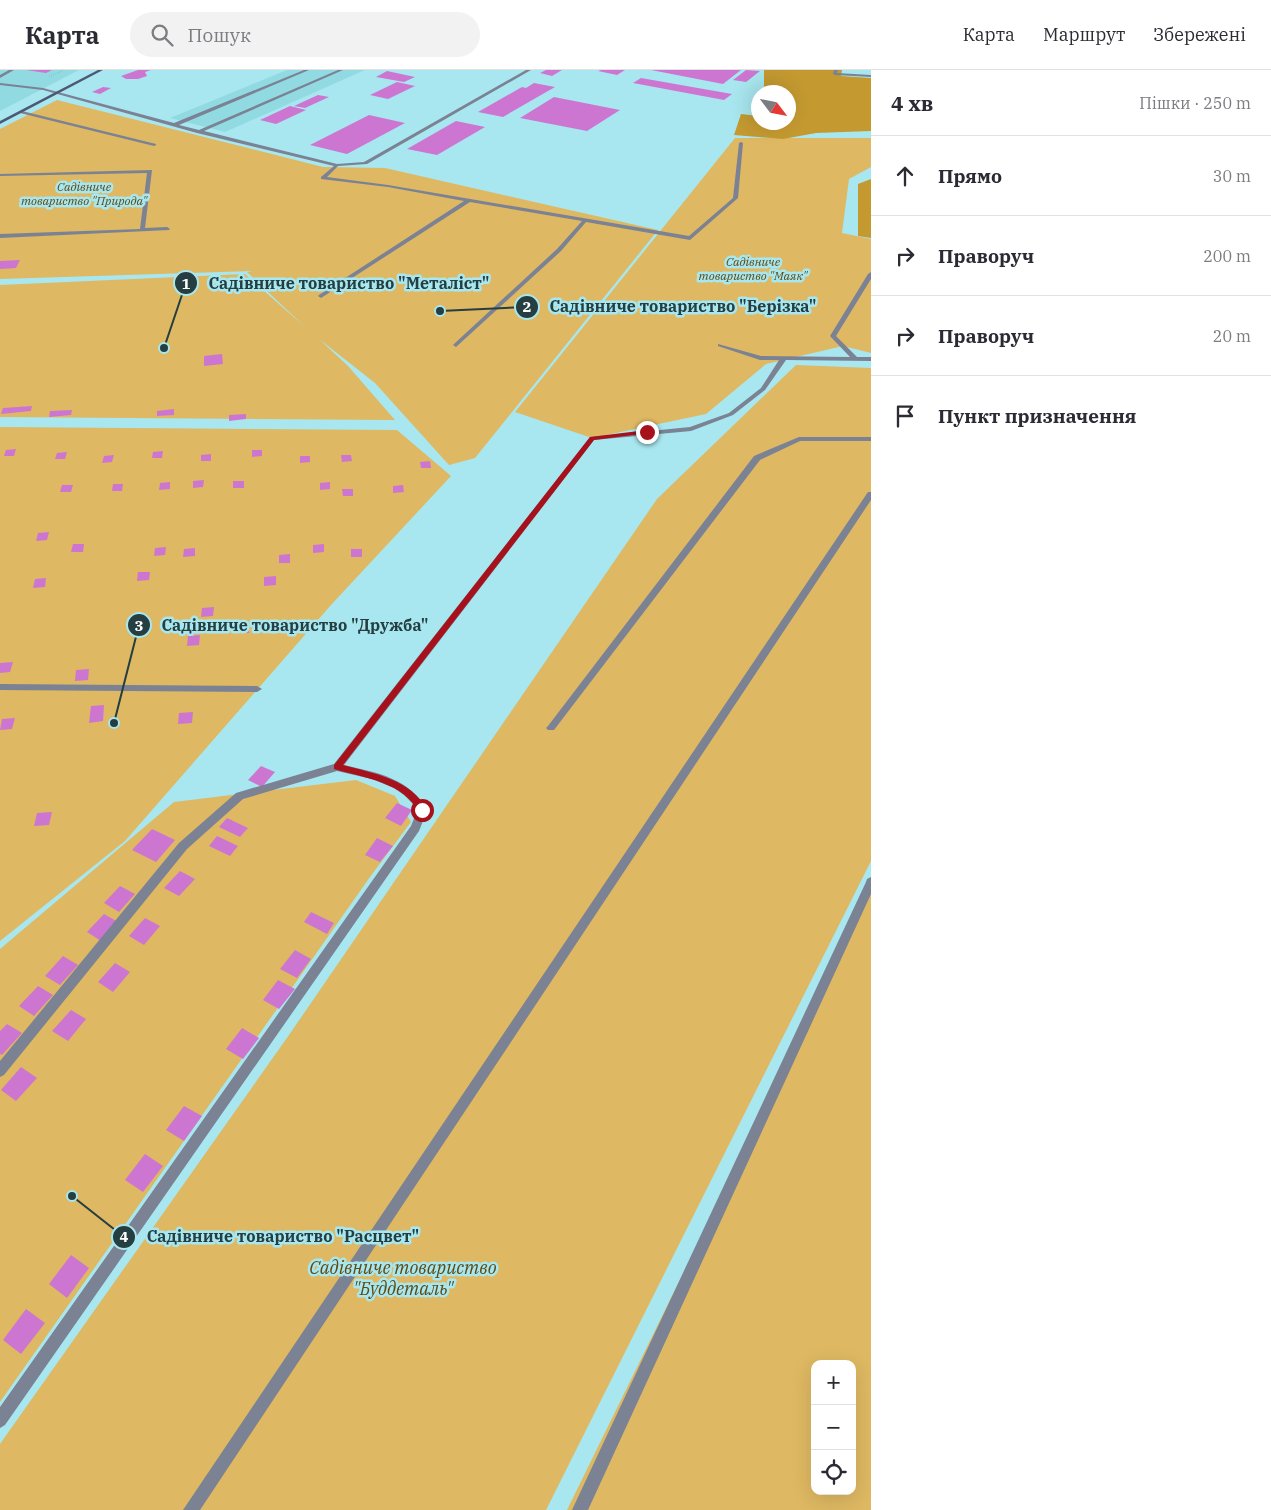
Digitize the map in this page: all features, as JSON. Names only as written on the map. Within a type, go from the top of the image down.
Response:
[{"type":"street","points":[[0,76],[12,70]]},
{"type":"street","points":[[0,123],[100,70]]},
{"type":"street","points":[[174,126],[307,70],[314,72]]},
{"type":"street","points":[[199,132],[341,70]]},
{"type":"street","points":[[0,84],[57,93],[174,126],[337,165],[365,163],[528,70]]},
{"type":"street","points":[[836,70],[835,74],[871,76]]},
{"type":"street","points":[[322,74],[329,75]]},
{"type":"street","points":[[22,112],[154,145]]},
{"type":"street","points":[[337,165],[323,178],[586,219],[690,238],[735,198],[741,143]]},
{"type":"street","points":[[0,175],[150,172],[142,230]]},
{"type":"street","points":[[321,296],[469,200]]},
{"type":"street","points":[[456,345],[559,250],[586,219]]},
{"type":"street","points":[[0,236],[167,229]]},
{"type":"street","points":[[854,358],[833,336],[871,274]]},
{"type":"street","points":[[720,345],[760,358],[871,359]]},
{"type":"street","points":[[337,767],[592,438],[691,429],[730,414],[763,389],[784,358]]},
{"type":"street","points":[[551,728],[757,458],[799,439],[871,439]]},
{"type":"street","points":[[191,1510],[871,494]]},
{"type":"street","points":[[0,688],[257,689]]},
{"type":"street","points":[[0,1071],[183,846],[240,796],[337,767],[384,778],[418,800],[422,810],[415,828],[0,1420]]},
{"type":"street","points":[[580,1510],[871,882]]},
{"type":"shaded area","points":[[0,70],[79,70],[0,111]]},
{"type":"shaded area","points":[[287,70],[365,70],[225,132],[170,118]]},
{"type":"shaded area","points":[[764,70],[842,70],[841,76],[871,78],[871,131],[816,133],[783,139],[734,135],[741,114],[751,115],[751,130],[796,130],[796,85],[764,85]]},
{"type":"shaded area","points":[[871,179],[871,238],[858,236],[858,184]]},
{"type":"green space","name":"Садівниче товариство \"Природа\"","points":[[57,100],[323,167],[385,168],[658,230],[475,458],[449,465],[375,383],[319,339],[348,366],[395,420],[0,417],[0,285],[245,274],[305,327],[247,272],[253,271],[0,279],[0,129]]},
{"type":"green space","name":"Садівниче товариство \"Маяк\"","points":[[735,138],[871,138],[871,167],[849,179],[842,233],[871,239],[871,353],[843,346],[766,364],[706,414],[592,438],[515,412]]},
{"type":"green space","name":"Садівниче товариство \"Буддеталь\"","points":[[796,365],[871,368],[871,861],[546,1510],[0,1510],[0,1444],[289,1035],[657,499]]},
{"type":"green space","points":[[0,427],[397,430],[451,476],[331,605],[125,841],[0,941]]},
{"type":"green space","points":[[356,780],[395,796],[411,822],[370,877],[0,1402],[0,949],[174,802]]},
{"type":"green space","points":[[871,890],[871,1510],[567,1510]]},
{"type":"building","points":[[26,70],[52,70],[46,73]]},
{"type":"building","points":[[138,70],[151,70],[145,72],[147,76],[138,79],[126,79],[121,76]]},
{"type":"building","points":[[546,70],[562,70],[552,76],[540,73]]},
{"type":"building","points":[[625,70],[617,75],[598,71]]},
{"type":"building","points":[[651,70],[741,70],[723,84]]},
{"type":"building","points":[[746,70],[760,71],[746,82],[733,80]]},
{"type":"building","points":[[387,71],[415,77],[404,82],[376,77]]},
{"type":"building","points":[[641,78],[732,94],[724,100],[633,83]]},
{"type":"building","points":[[397,82],[415,86],[388,99],[370,95]]},
{"type":"building","points":[[534,83],[555,87],[503,117],[478,112],[522,87],[526,88]]},
{"type":"building","points":[[103,87],[111,88],[100,94],[92,92]]},
{"type":"building","points":[[318,95],[329,97],[305,108],[294,106]]},
{"type":"building","points":[[554,97],[620,110],[587,131],[520,118]]},
{"type":"building","points":[[290,106],[306,110],[276,124],[260,120]]},
{"type":"building","points":[[369,115],[405,123],[347,154],[310,145]]},
{"type":"building","points":[[456,121],[485,127],[437,155],[407,149]]},
{"type":"building","points":[[20,260],[16,268],[0,269],[0,261]]},
{"type":"building","points":[[222,354],[223,364],[204,366],[204,356]]},
{"type":"building","points":[[32,406],[31,411],[1,414],[3,408]]},
{"type":"building","points":[[174,409],[174,415],[157,416],[157,411]]},
{"type":"building","points":[[72,410],[71,415],[49,417],[50,411]]},
{"type":"building","points":[[246,414],[246,419],[229,421],[229,415]]},
{"type":"building","points":[[16,449],[14,456],[4,456],[6,450]]},
{"type":"building","points":[[252,450],[262,450],[262,456],[252,457]]},
{"type":"building","points":[[163,451],[162,458],[152,458],[153,452]]},
{"type":"building","points":[[67,452],[65,459],[55,459],[57,453]]},
{"type":"building","points":[[211,454],[211,461],[201,461],[201,455]]},
{"type":"building","points":[[114,455],[112,462],[102,463],[104,456]]},
{"type":"building","points":[[341,455],[351,455],[352,461],[342,462]]},
{"type":"building","points":[[300,456],[310,456],[310,462],[300,463]]},
{"type":"building","points":[[430,461],[431,468],[421,468],[420,462]]},
{"type":"building","points":[[204,480],[203,487],[193,488],[193,481]]},
{"type":"building","points":[[233,481],[244,481],[244,488],[233,488]]},
{"type":"building","points":[[170,482],[170,489],[159,490],[160,483]]},
{"type":"building","points":[[330,482],[330,489],[320,490],[320,483]]},
{"type":"building","points":[[113,484],[123,484],[122,491],[112,491]]},
{"type":"building","points":[[62,485],[73,485],[71,492],[60,492]]},
{"type":"building","points":[[403,485],[404,492],[393,493],[393,486]]},
{"type":"building","points":[[342,489],[353,489],[353,496],[343,496]]},
{"type":"building","points":[[49,532],[47,540],[36,541],[38,533]]},
{"type":"building","points":[[73,544],[84,544],[83,552],[71,552]]},
{"type":"building","points":[[324,544],[324,552],[313,553],[313,545]]},
{"type":"building","points":[[166,547],[165,555],[154,556],[155,548]]},
{"type":"building","points":[[195,548],[195,556],[183,557],[184,549]]},
{"type":"building","points":[[351,549],[362,549],[362,557],[351,557]]},
{"type":"building","points":[[290,554],[290,563],[279,563],[279,555]]},
{"type":"building","points":[[138,572],[150,572],[149,580],[137,581]]},
{"type":"building","points":[[276,576],[276,585],[264,586],[264,577]]},
{"type":"building","points":[[46,578],[45,587],[33,588],[35,579]]},
{"type":"building","points":[[214,607],[213,616],[201,617],[202,608]]},
{"type":"building","points":[[249,623],[249,633],[237,633],[237,624]]},
{"type":"building","points":[[200,635],[199,645],[187,646],[188,636]]},
{"type":"building","points":[[13,662],[10,672],[0,673],[0,663]]},
{"type":"building","points":[[89,669],[88,680],[75,681],[76,670]]},
{"type":"building","points":[[104,705],[103,721],[89,723],[91,706]]},
{"type":"building","points":[[193,712],[192,723],[178,724],[179,713]]},
{"type":"building","points":[[15,718],[12,729],[0,730],[2,719]]},
{"type":"building","points":[[261,766],[275,772],[262,787],[248,780]]},
{"type":"building","points":[[397,803],[412,810],[401,826],[385,818]]},
{"type":"building","points":[[52,812],[49,825],[34,826],[37,813]]},
{"type":"building","points":[[227,818],[248,828],[240,837],[219,827]]},
{"type":"building","points":[[152,829],[175,840],[156,862],[132,850]]},
{"type":"building","points":[[217,836],[238,846],[230,856],[209,846]]},
{"type":"building","points":[[377,838],[393,846],[380,862],[365,855]]},
{"type":"building","points":[[180,871],[195,879],[179,896],[164,888]]},
{"type":"building","points":[[120,886],[135,894],[119,912],[104,903]]},
{"type":"building","points":[[311,912],[334,923],[327,934],[304,922]]},
{"type":"building","points":[[104,914],[118,922],[101,941],[87,932]]},
{"type":"building","points":[[145,918],[160,926],[144,945],[129,936]]},
{"type":"building","points":[[295,950],[311,959],[297,978],[280,969]]},
{"type":"building","points":[[63,956],[78,965],[60,985],[45,976]]},
{"type":"building","points":[[115,963],[130,972],[113,992],[98,982]]},
{"type":"building","points":[[278,980],[295,989],[279,1009],[263,1000]]},
{"type":"building","points":[[38,986],[53,995],[34,1016],[19,1006]]},
{"type":"building","points":[[71,1010],[86,1019],[68,1041],[52,1031]]},
{"type":"building","points":[[7,1024],[22,1033],[2,1055],[0,1054],[0,1031]]},
{"type":"building","points":[[242,1028],[259,1038],[243,1059],[226,1049]]},
{"type":"building","points":[[21,1067],[37,1078],[16,1101],[1,1090]]},
{"type":"building","points":[[184,1106],[202,1116],[184,1141],[166,1130]]},
{"type":"building","points":[[145,1154],[163,1166],[143,1192],[125,1180]]},
{"type":"building","points":[[71,1255],[89,1268],[67,1298],[49,1284]]},
{"type":"building","points":[[26,1309],[45,1323],[21,1354],[3,1340]]},
{"type":"place","name":"Садівниче товариство \"Берізка\"","points":[[440,311]]},
{"type":"place","name":"Садівниче товариство \"Металіст\"","points":[[164,348]]},
{"type":"place","name":"Садівниче товариство \"Дружба\"","points":[[114,723]]},
{"type":"place","name":"Садівниче товариство \"Расцвет\"","points":[[72,1196]]},
{"type":"route","points":[[422,810],[418,800],[384,778],[337,767],[592,438],[647,432]]}]
